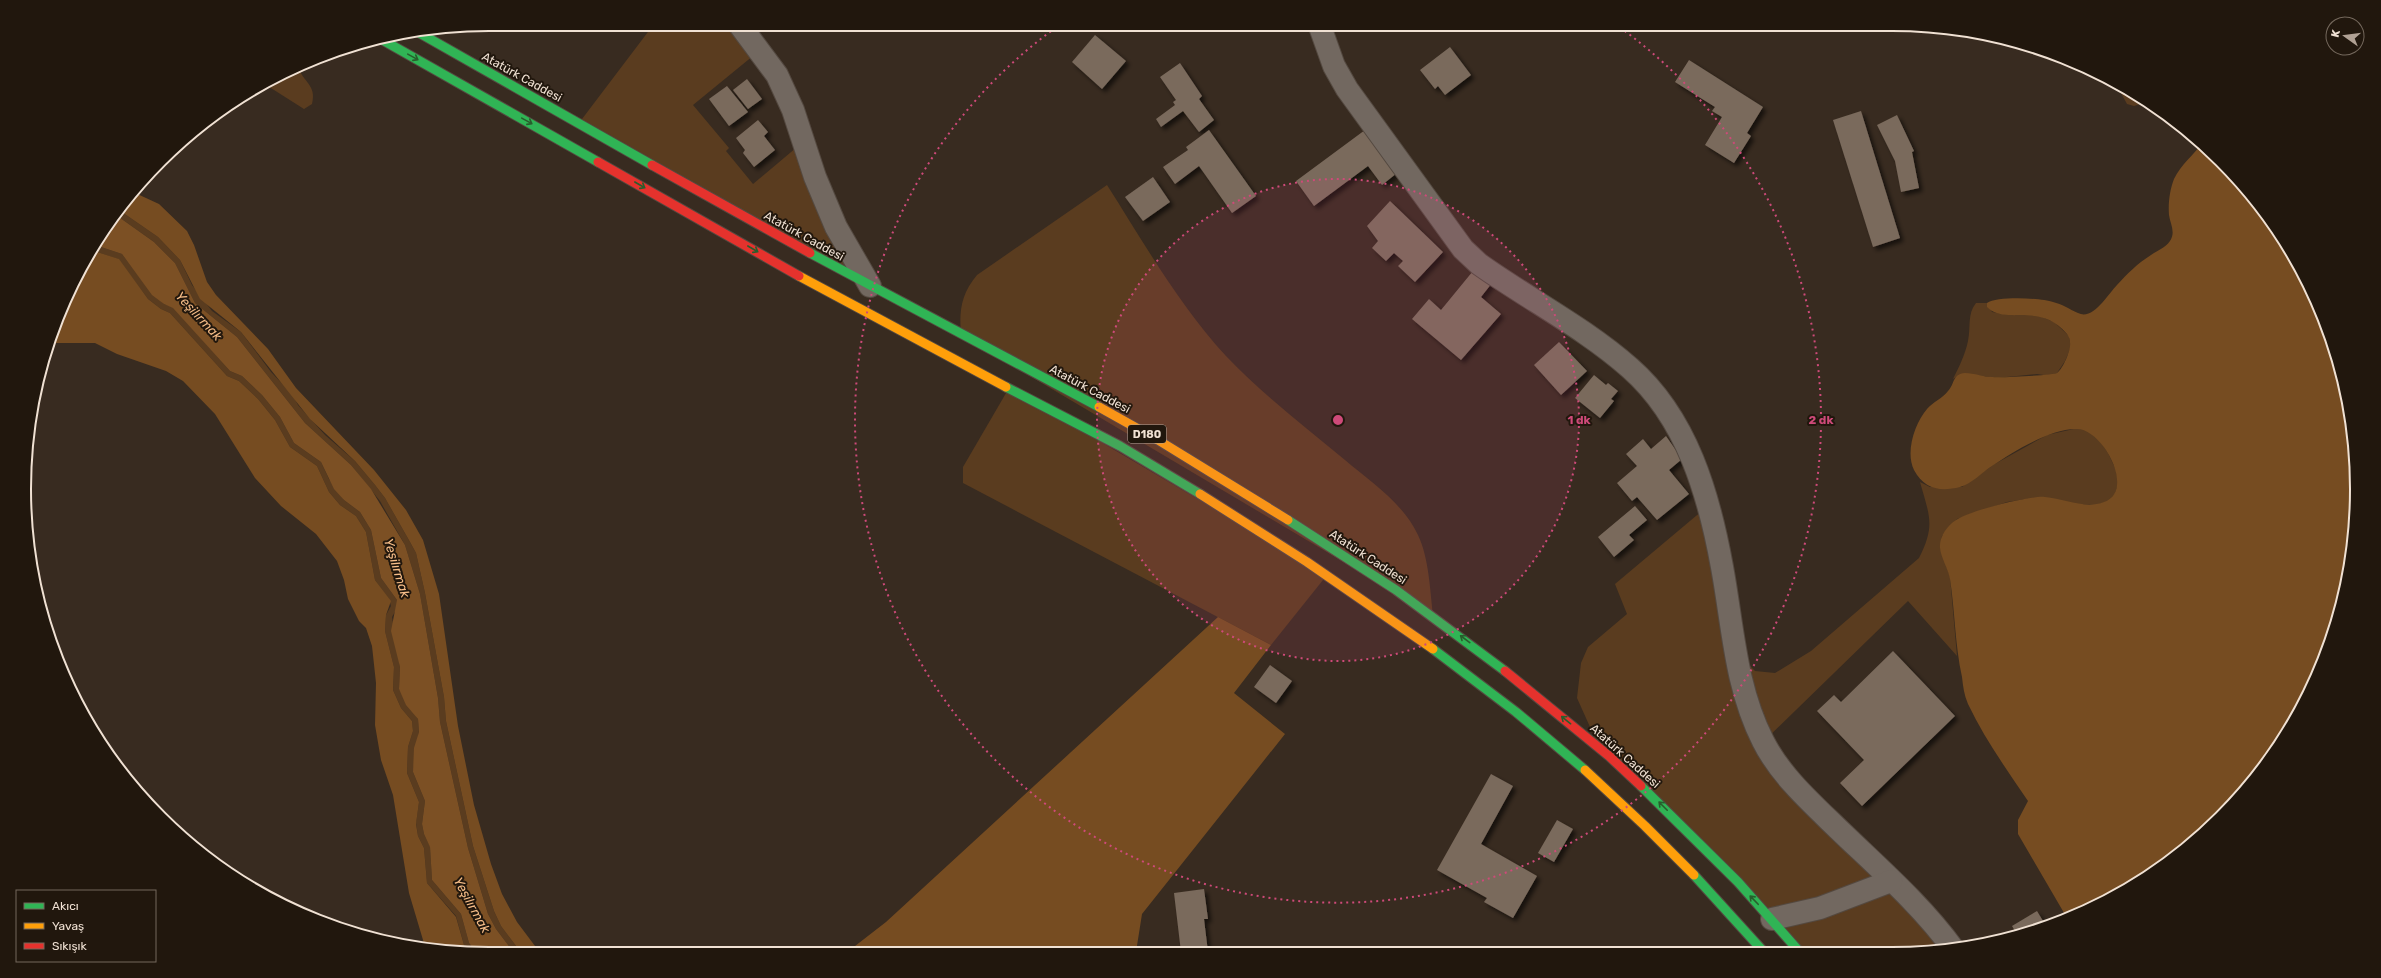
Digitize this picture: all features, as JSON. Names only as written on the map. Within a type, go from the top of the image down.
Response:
[{"type":"highway","name":"Atatürk Caddesi","points":[[425,36],[870,286],[1133,425],[1278,513],[1433,615],[1507,671],[1599,747],[1660,803],[1772,919],[1795,947]]},
{"type":"highway","name":"D180","points":[[388,43],[920,342],[1124,448],[1342,585],[1418,638],[1491,693],[1580,766],[1691,871],[1760,947]]},
{"type":"street","points":[[744,31],[777,75],[793,110],[815,177],[836,227],[870,286]]},
{"type":"street","points":[[1322,31],[1334,66],[1347,88],[1463,249],[1479,264],[1592,339],[1631,369],[1658,398],[1683,439],[1700,479],[1714,519],[1726,588],[1734,650],[1747,703],[1763,742],[1784,773],[1806,798],[1891,881],[1948,943]]},
{"type":"street","points":[[1772,919],[1820,908],[1891,881]]},
{"type":"shaded area","points":[[649,31],[744,31],[759,51],[693,105],[729,148],[726,151],[753,184],[803,142],[870,286],[579,123]]},
{"type":"shaded area","points":[[300,72],[313,92],[312,104],[304,109],[269,87]]},
{"type":"shaded area","points":[[2120,92],[2140,104],[2134,106],[2127,104]]},
{"type":"shaded area","points":[[2198,148],[2216,165],[2255,210],[2273,235],[2303,286],[2326,342],[2341,400],[2346,429],[2350,489],[2346,549],[2334,608],[2326,636],[2315,664],[2303,692],[2289,718],[2255,768],[2216,813],[2171,852],[2121,886],[2095,900],[2064,913],[2018,834],[2018,820],[2028,801],[1988,741],[1974,717],[1967,701],[1958,653],[1950,579],[1942,556],[1940,544],[1944,532],[1956,520],[1973,512],[2000,504],[2037,497],[2052,498],[2082,504],[2097,504],[2104,502],[2113,496],[2117,486],[2116,474],[2112,461],[2097,439],[2087,432],[2077,429],[2067,430],[2056,432],[2021,448],[1992,466],[1973,481],[1960,487],[1939,489],[1928,485],[1914,470],[1911,463],[1911,446],[1915,430],[1923,415],[1929,407],[1946,393],[1958,375],[1965,373],[1989,377],[2016,377],[2054,374],[2059,371],[2065,362],[2070,349],[2070,341],[2067,334],[2057,324],[2035,316],[2004,315],[1987,307],[1987,303],[2000,299],[2029,299],[2056,303],[2078,313],[2084,314],[2095,310],[2133,269],[2146,258],[2164,247],[2172,238],[2173,231],[2169,215],[2170,192],[2174,179],[2180,169]]},
{"type":"shaded area","points":[[1107,185],[1177,295],[1226,356],[1269,397],[1376,485],[1395,503],[1412,523],[1425,554],[1433,615],[961,335],[960,318],[962,303],[967,289],[977,275]]},
{"type":"shaded area","points":[[139,195],[159,204],[187,231],[194,245],[207,282],[216,295],[268,349],[296,388],[374,470],[406,510],[423,540],[439,594],[458,726],[474,805],[491,864],[502,894],[517,922],[536,947],[517,947],[501,926],[494,911],[473,846],[446,721],[444,697],[416,553],[385,498],[375,485],[355,461],[310,419],[241,332],[200,299],[180,260],[158,237],[124,213]]},
{"type":"shaded area","points":[[124,213],[158,237],[180,260],[192,285],[212,311],[241,332],[271,372],[292,394],[298,405],[325,435],[355,461],[385,498],[416,553],[444,697],[446,721],[473,846],[494,911],[501,926],[517,947],[510,947],[496,929],[488,914],[468,848],[440,722],[438,698],[420,594],[405,545],[380,501],[351,465],[305,423],[237,337],[195,303],[175,263],[154,242],[120,218]]},
{"type":"shaded area","points":[[100,247],[122,254],[147,287],[164,304],[173,307],[230,371],[242,376],[262,395],[280,417],[294,443],[321,462],[329,479],[344,500],[360,512],[371,530],[381,578],[397,600],[397,608],[392,617],[400,667],[399,689],[418,719],[419,732],[413,772],[425,801],[422,824],[424,834],[430,846],[432,880],[461,914],[469,943],[472,946],[465,946],[456,916],[427,883],[424,848],[418,836],[416,823],[419,802],[407,773],[408,747],[413,731],[412,721],[401,708],[393,690],[394,667],[385,631],[386,615],[391,606],[389,599],[375,580],[366,532],[356,516],[340,505],[329,492],[317,466],[290,447],[275,420],[258,399],[239,381],[227,376],[170,313],[161,309],[148,299],[118,259],[97,252]]},
{"type":"shaded area","points":[[97,252],[119,259],[148,299],[161,309],[170,313],[227,376],[239,381],[258,399],[275,420],[290,447],[317,466],[329,492],[340,505],[356,516],[366,532],[375,580],[391,601],[386,615],[385,631],[394,667],[393,690],[401,708],[412,721],[413,731],[408,747],[407,773],[419,802],[416,824],[418,836],[424,848],[427,883],[456,917],[465,946],[424,942],[409,893],[393,795],[381,760],[375,725],[376,683],[372,646],[366,628],[359,621],[348,599],[344,580],[337,561],[316,534],[281,506],[255,478],[215,414],[183,381],[166,371],[117,354],[95,343],[55,343],[78,286]]},
{"type":"shaded area","points":[[1976,303],[1987,303],[1992,312],[2009,315],[2025,313],[2042,317],[2054,322],[2069,336],[2071,347],[2065,361],[2057,373],[2050,376],[2037,374],[1997,378],[1976,375],[1958,376],[1953,379],[1965,351],[1969,336],[1970,316]]},
{"type":"shaded area","points":[[1009,388],[1327,575],[1271,645],[963,483],[963,467]]},
{"type":"shaded area","points":[[2078,428],[2089,431],[2099,440],[2108,453],[2116,470],[2118,483],[2115,494],[2109,501],[2099,504],[2069,504],[2038,497],[2007,502],[1957,519],[1942,536],[1940,547],[1950,577],[1957,656],[1908,601],[1763,742],[1947,943],[1892,947],[1795,947],[1599,747],[1577,698],[1581,663],[1588,647],[1627,614],[1615,584],[1709,505],[1734,650],[1755,671],[1775,673],[1811,651],[1919,558],[1928,537],[1929,528],[1928,512],[1920,482],[1930,487],[1962,487],[1993,465],[2047,435]]},
{"type":"shaded area","points":[[1218,617],[1271,645],[1234,693],[1285,734],[1142,914],[1137,947],[854,947],[886,922]]},
{"type":"water","name":"Yeşilırmak","points":[[120,218],[154,242],[175,263],[195,303],[237,337],[305,423],[351,465],[371,489],[405,545],[420,594],[438,698],[440,722],[468,848],[488,914],[496,929],[510,947],[472,946],[469,943],[461,914],[432,880],[430,847],[424,834],[422,824],[425,801],[413,772],[414,748],[419,732],[418,719],[406,705],[399,689],[400,667],[391,631],[397,600],[381,578],[371,530],[360,512],[344,500],[334,489],[321,462],[294,443],[280,417],[262,395],[242,376],[230,371],[173,308],[164,304],[152,295],[122,254],[100,247]]},
{"type":"building","points":[[1095,35],[1126,61],[1102,89],[1072,62]]},
{"type":"building","points":[[1450,47],[1471,75],[1445,95],[1438,86],[1435,89],[1420,70]]},
{"type":"building","points":[[1689,60],[1763,107],[1747,133],[1751,136],[1734,163],[1705,145],[1722,117],[1712,111],[1715,107],[1675,82]]},
{"type":"building","points":[[1180,63],[1202,96],[1199,99],[1214,120],[1199,132],[1183,111],[1161,127],[1156,119],[1175,105],[1173,102],[1176,100],[1160,77]]},
{"type":"building","points":[[747,79],[762,99],[748,109],[733,90]]},
{"type":"building","points":[[727,86],[748,112],[729,126],[709,99]]},
{"type":"building","points":[[1861,111],[1900,238],[1873,247],[1833,120]]},
{"type":"building","points":[[1897,115],[1914,151],[1912,152],[1919,188],[1901,192],[1895,161],[1877,125]]},
{"type":"building","points":[[758,120],[768,132],[764,136],[775,150],[754,167],[743,153],[745,150],[736,138]]},
{"type":"building","points":[[1209,130],[1256,196],[1232,213],[1199,166],[1175,184],[1163,167],[1188,150],[1186,147]]},
{"type":"building","points":[[1365,130],[1397,173],[1382,185],[1368,166],[1314,206],[1296,181]]},
{"type":"building","points":[[1153,177],[1170,202],[1143,221],[1125,197]]},
{"type":"building","points":[[1390,201],[1443,252],[1415,282],[1398,266],[1403,261],[1394,253],[1386,261],[1372,248],[1378,241],[1367,226]]},
{"type":"building","points":[[1473,271],[1492,283],[1481,297],[1501,314],[1461,360],[1412,319],[1429,299],[1441,310]]},
{"type":"building","points":[[1559,342],[1587,371],[1561,395],[1534,365]]},
{"type":"building","points":[[1594,375],[1606,385],[1608,383],[1618,391],[1611,399],[1614,401],[1600,418],[1575,398]]},
{"type":"building","points":[[1666,436],[1682,459],[1669,470],[1689,494],[1657,520],[1637,497],[1632,501],[1617,483],[1637,466],[1626,454],[1643,439],[1651,449]]},
{"type":"building","points":[[1635,506],[1647,520],[1629,535],[1634,540],[1614,557],[1598,537]]},
{"type":"building","points":[[1893,651],[1955,716],[1862,806],[1840,783],[1864,760],[1817,711],[1834,695],[1841,702]]},
{"type":"building","points":[[1270,665],[1292,681],[1276,703],[1254,687]]},
{"type":"building","points":[[1491,774],[1513,786],[1481,844],[1537,876],[1513,918],[1484,902],[1487,898],[1437,870]]},
{"type":"building","points":[[1557,820],[1573,829],[1554,862],[1538,853]]},
{"type":"building","points":[[1204,889],[1208,919],[1204,919],[1207,947],[1180,947],[1174,893]]},
{"type":"building","points":[[2037,911],[2043,921],[2014,930],[2012,926]]},
{"type":"traffic: fast","points":[[424,36],[652,165]]},
{"type":"traffic: fast","points":[[388,43],[598,162]]},
{"type":"traffic: fast","points":[[810,253],[1099,407]]},
{"type":"traffic: fast","points":[[1006,387],[1120,446],[1200,494]]},
{"type":"traffic: fast","points":[[1288,520],[1396,590],[1505,671]]},
{"type":"traffic: fast","points":[[1433,649],[1516,712],[1585,770]]},
{"type":"traffic: fast","points":[[1641,786],[1738,882],[1795,947]]},
{"type":"traffic: fast","points":[[1694,875],[1759,947]]},
{"type":"traffic: slow","points":[[799,276],[1006,387]]},
{"type":"traffic: slow","points":[[1099,407],[1158,440],[1288,520]]},
{"type":"traffic: slow","points":[[1200,494],[1307,562],[1433,649]]},
{"type":"traffic: slow","points":[[1585,770],[1645,826],[1694,875]]},
{"type":"traffic: jam","points":[[598,162],[799,276]]},
{"type":"traffic: jam","points":[[652,165],[810,253]]},
{"type":"traffic: jam","points":[[1505,671],[1609,756],[1641,786]]}]
